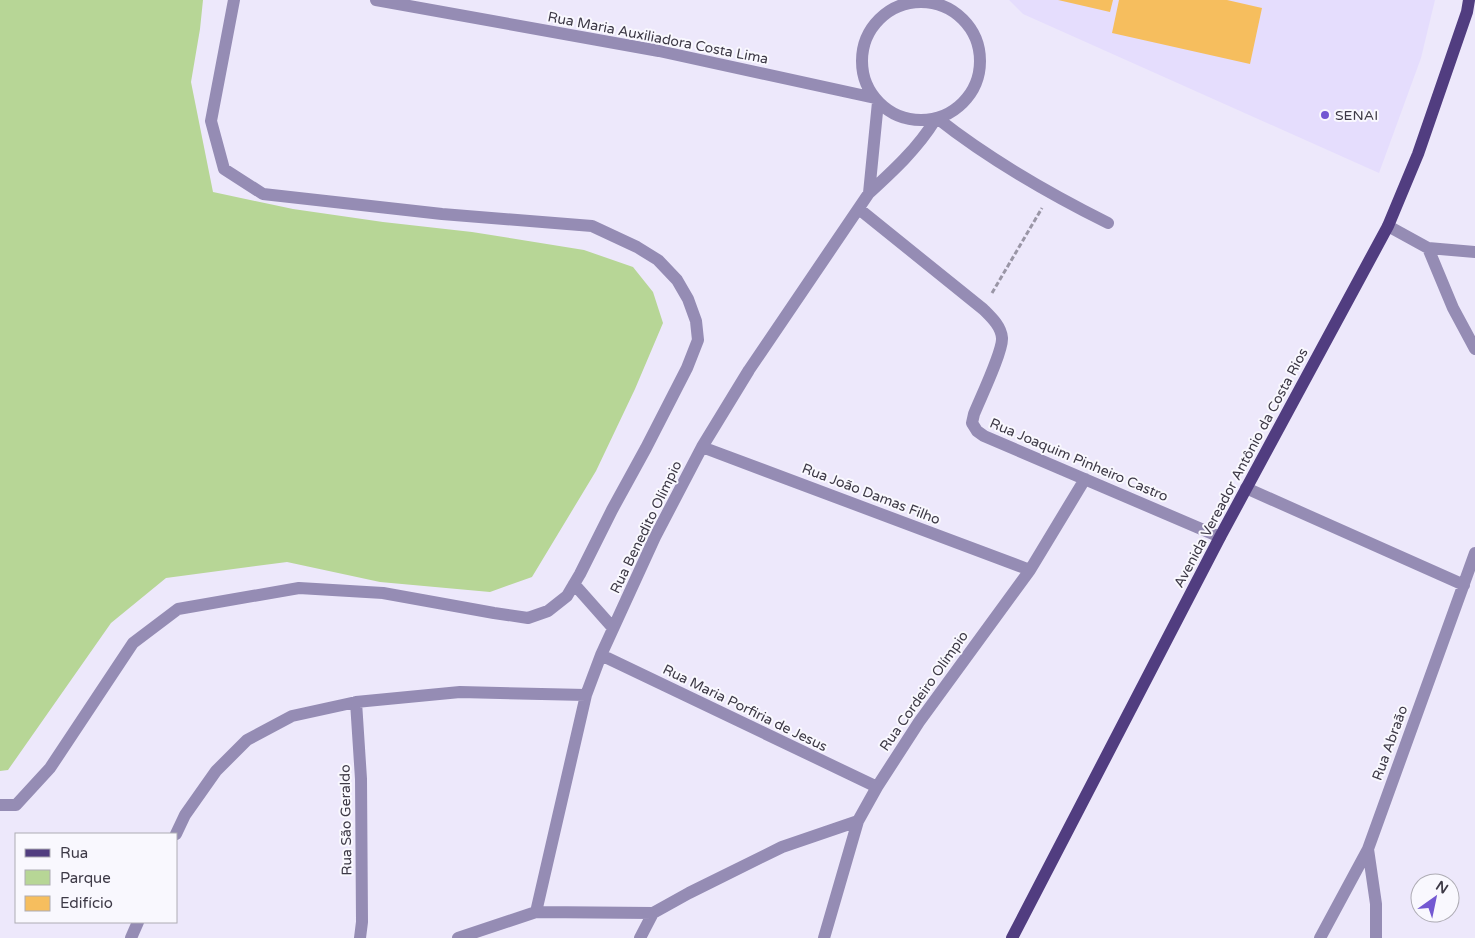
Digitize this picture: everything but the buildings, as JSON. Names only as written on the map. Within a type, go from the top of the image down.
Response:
[{"type":"main road","name":"Avenida Vereador Antônio da Costa Rios","points":[[1012,938],[1220,537],[1388,226],[1418,154],[1467,12],[1469,0]]},
{"type":"street","points":[[0,805],[16,805],[50,768],[133,643],[178,609],[299,588],[383,593],[528,618],[548,612],[567,596],[574,584],[683,376],[698,340],[696,321],[688,299],[677,280],[658,260],[637,247],[592,226],[442,214],[263,194],[224,169],[211,121],[234,0]]},
{"type":"street","name":"Rua Maria Auxiliadora Costa Lima","points":[[376,0],[660,51],[877,100]]},
{"type":"street","points":[[921,2],[939,5],[956,13],[970,27],[978,44],[981,63],[977,81],[968,98],[954,110],[936,119],[912,120],[894,113],[877,100],[866,82],[862,63],[864,44],[872,27],[886,14],[902,5],[921,2]]},
{"type":"street","name":"Rua Benedito Olímpio","points":[[868,193],[877,100]]},
{"type":"street","points":[[936,119],[1050,193],[1108,223]]},
{"type":"street","name":"Rua Benedito Olímpio","points":[[536,912],[586,695],[601,655],[655,536],[702,447],[749,370],[868,193],[895,170],[928,132],[936,119]]},
{"type":"street","name":"Rua Joaquim Pinheiro Castro","points":[[859,209],[984,309],[996,323],[1002,337],[1000,350],[974,414],[972,423],[977,431],[984,436],[1220,537]]},
{"type":"street","points":[[1388,226],[1428,248],[1475,252]]},
{"type":"street","points":[[1428,248],[1453,308],[1475,349]]},
{"type":"street","name":"Rua João Damas Filho","points":[[702,447],[1030,570]]},
{"type":"street","name":"Rua Cordeiro Olímpio","points":[[824,938],[858,821],[876,787],[919,722],[1030,570],[1085,479]]},
{"type":"street","points":[[1246,488],[1464,585]]},
{"type":"street","name":"Rua Abraão","points":[[1320,938],[1368,848],[1475,553]]},
{"type":"street","points":[[574,584],[613,628]]},
{"type":"street","name":"Rua Maria Porfiria de Jesus","points":[[601,655],[876,787]]},
{"type":"street","points":[[176,833],[185,815],[216,771],[247,740],[292,716],[356,702],[460,692],[586,695]]},
{"type":"street","name":"Rua São Geraldo","points":[[356,702],[361,779],[362,922],[360,938]]},
{"type":"street","points":[[458,938],[536,912],[653,913],[688,893],[782,847],[858,821]]},
{"type":"street","points":[[1368,848],[1376,904],[1376,938]]},
{"type":"street","points":[[640,938],[653,913]]},
{"type":"street","points":[[131,938],[138,923]]},
{"type":"path","points":[[984,309],[1050,193]]},
{"type":"shaded area","name":"SENAI","points":[[1009,0],[1435,0],[1421,58],[1379,173],[1023,14]]},
{"type":"green space","points":[[0,0],[203,0],[191,82],[213,192],[293,209],[472,232],[584,250],[633,267],[653,292],[663,323],[635,389],[596,471],[532,577],[490,592],[380,582],[287,562],[166,578],[111,623],[8,770],[0,771]]},
{"type":"place","name":"SENAI","points":[[1325,115]]}]
